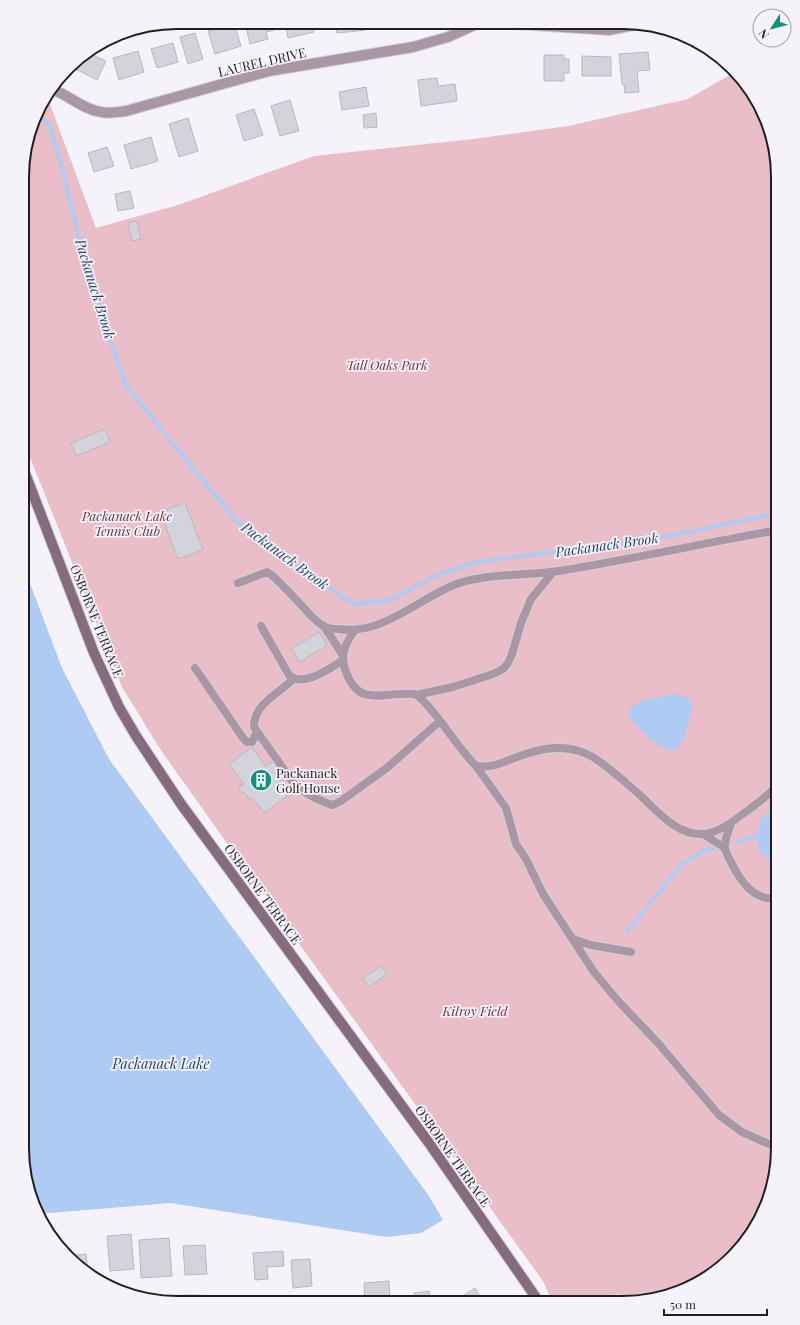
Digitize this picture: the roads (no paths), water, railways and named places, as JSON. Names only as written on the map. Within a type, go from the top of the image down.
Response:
[{"type":"street","name":"LAUREL DRIVE","points":[[56,92],[72,98],[90,109],[113,113],[126,111],[269,71],[413,47],[448,37],[466,29]]},
{"type":"street","points":[[593,29],[614,29]]},
{"type":"street","name":"OSBORNE TERRACE","points":[[29,484],[94,653],[119,707],[136,736],[181,804],[429,1143],[535,1296]]},
{"type":"lane","points":[[324,626],[355,630],[372,626],[396,616],[452,586],[468,580],[553,572],[619,561],[771,531]]},
{"type":"lane","points":[[238,583],[267,572],[270,574],[324,626],[342,657],[350,682],[354,688],[370,696],[407,693],[416,695],[453,687],[493,674],[503,669],[508,663],[512,654],[521,623],[531,598],[553,572]]},
{"type":"lane","points":[[261,626],[289,675],[293,679],[304,680],[313,677],[342,657],[350,637],[355,630]]},
{"type":"lane","points":[[195,668],[243,738],[247,742],[252,742],[258,732]]},
{"type":"lane","points":[[293,679],[264,702],[260,707],[254,722],[254,727],[297,788],[315,798],[333,805],[341,802],[388,767],[440,721]]},
{"type":"lane","points":[[416,695],[440,721],[476,766],[506,808],[516,844],[526,859],[543,894],[594,972],[658,1043],[718,1115],[742,1132],[771,1145]]},
{"type":"lane","points":[[476,766],[486,768],[526,754],[553,748],[566,748],[591,756],[642,797],[669,822],[685,830],[703,834],[725,848],[738,875],[748,888],[764,898],[771,898]]},
{"type":"lane","points":[[703,834],[715,831],[731,823],[771,793]]},
{"type":"lane","points":[[725,848],[731,823]]},
{"type":"lane","points":[[572,938],[591,945],[631,952]]},
{"type":"water","name":"Packanack Lake","points":[[29,581],[62,668],[109,759],[429,1196],[443,1220],[421,1233],[386,1237],[171,1203],[44,1213],[34,1186],[29,1157]]},
{"type":"water","points":[[676,694],[688,698],[693,707],[684,739],[679,746],[672,751],[660,746],[643,733],[629,717],[629,709],[642,700]]},
{"type":"water","points":[[771,808],[771,863],[757,848],[760,821]]},
{"type":"waterway","name":"Packanack Brook","points":[[41,119],[49,125],[61,164],[92,290],[126,385],[242,527],[353,604],[391,600],[435,576],[476,562],[650,540],[771,514]]},
{"type":"waterway","points":[[737,842],[758,836]]},
{"type":"waterway","points":[[627,932],[682,864],[701,852],[714,848]]},
{"type":"place","name":"Packanack Golf House","points":[[261,780]]},
{"type":"park label","name":"Tall Oaks Park","points":[[387,365]]},
{"type":"park label","name":"Packanack Lake Tennis Club","points":[[127,524]]},
{"type":"park label","name":"Kilroy Field","points":[[475,1011]]}]
